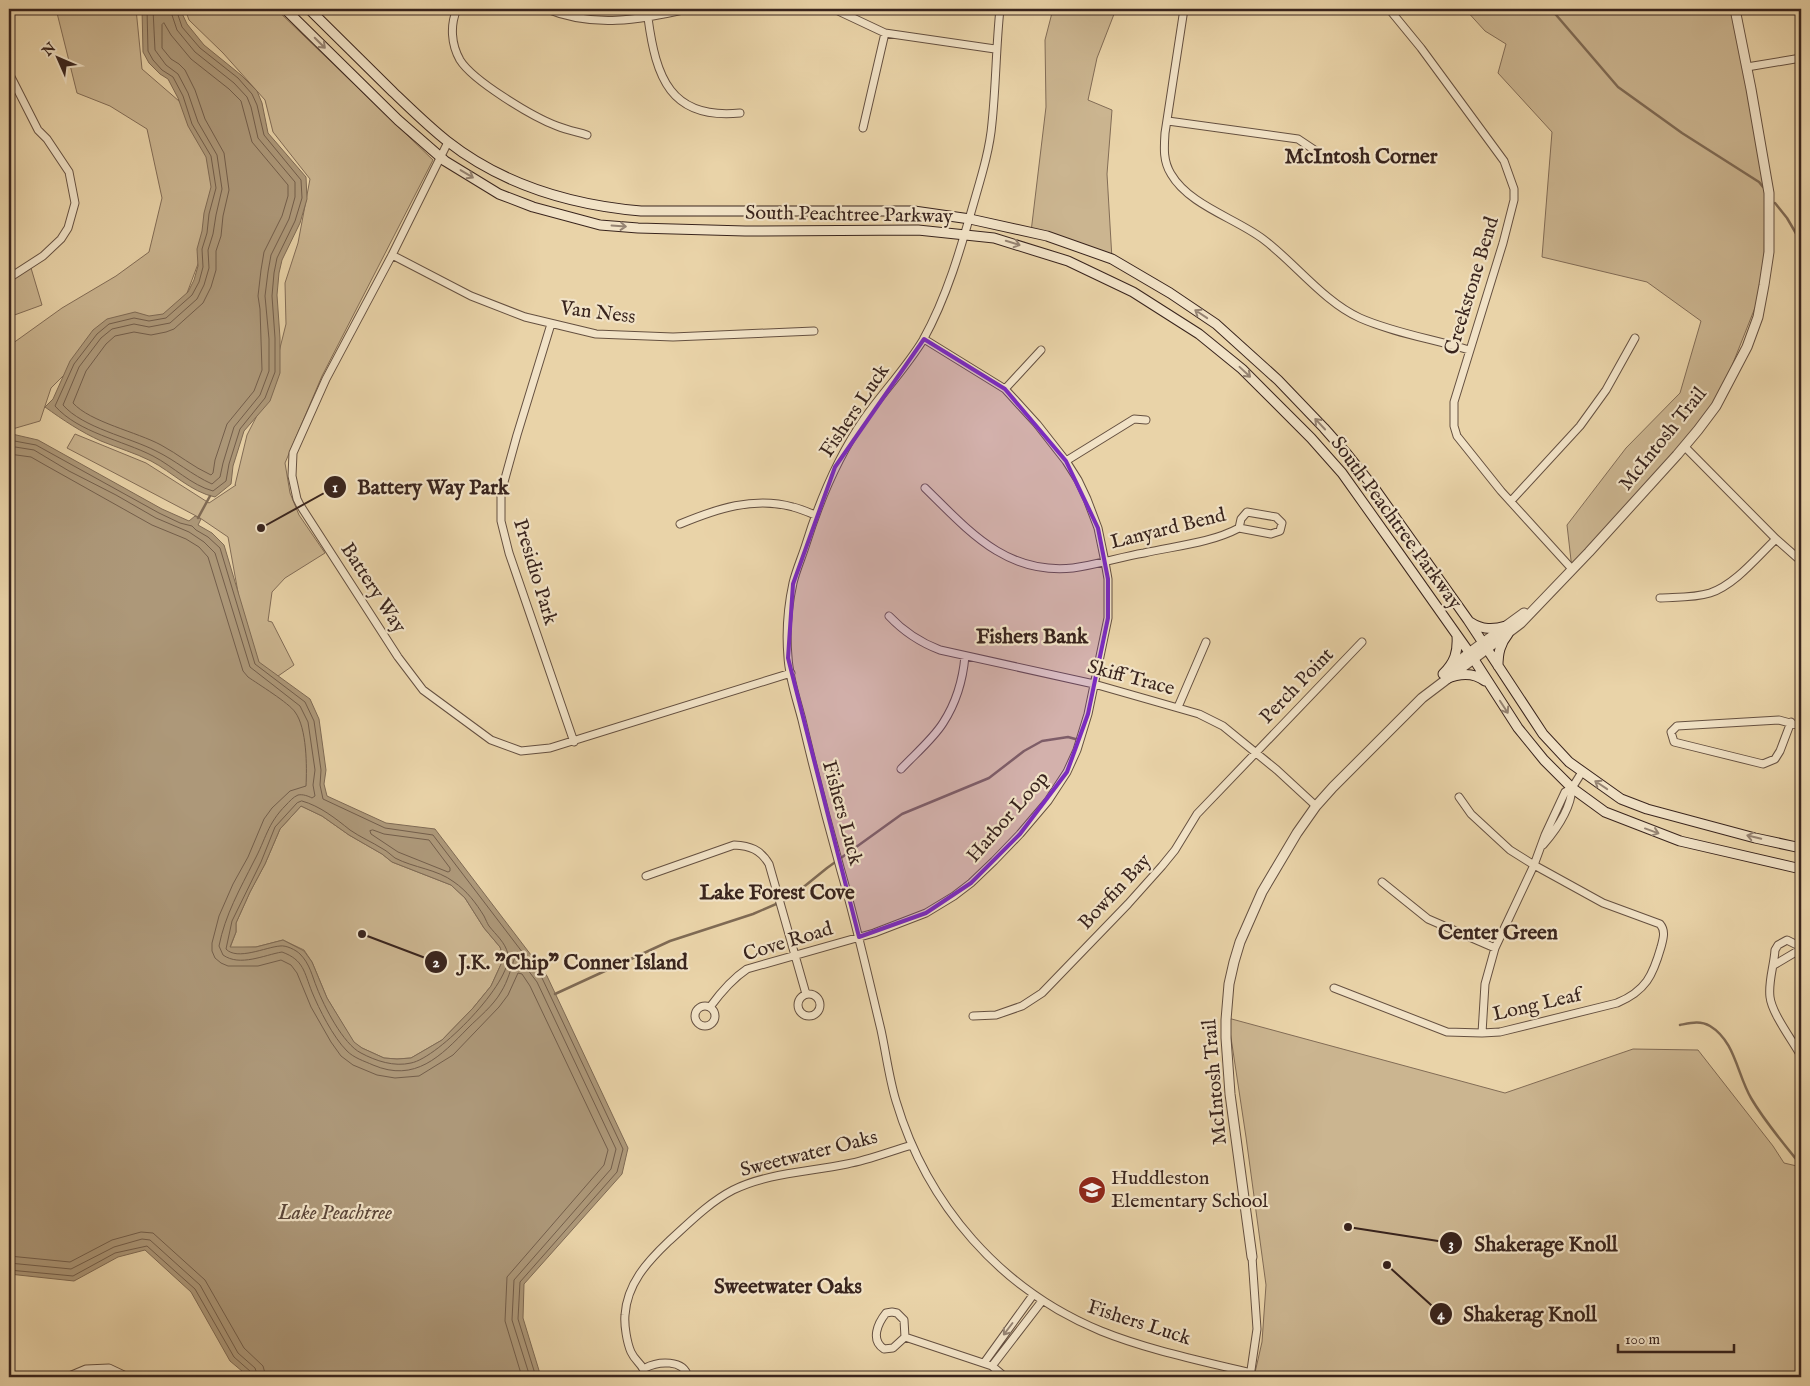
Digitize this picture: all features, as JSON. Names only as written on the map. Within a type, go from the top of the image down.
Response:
[{"type":"main road","name":"South Peachtree Parkway","points":[[285,9],[398,120],[440,157],[500,194],[533,207],[600,225],[745,231],[918,230],[994,238],[1043,252],[1090,270],[1133,292],[1199,334],[1242,368],[1311,438],[1342,473],[1471,656],[1518,728],[1544,760],[1572,788],[1606,812],[1671,838],[1801,869]]},
{"type":"main road","name":"South Peachtree Parkway","points":[[309,9],[427,124],[448,142],[507,178],[566,199],[606,208],[651,211],[914,211],[970,219],[1047,236],[1112,259],[1170,293],[1216,324],[1278,380],[1347,454],[1386,504],[1468,620],[1543,734],[1569,762],[1621,799],[1647,809],[1754,838],[1801,848]]},
{"type":"main road","name":"McIntosh Trail","points":[[1252,1257],[1228,1076],[1226,1038],[1229,984],[1240,942],[1262,892],[1297,833],[1316,806],[1444,676],[1507,630],[1521,623],[1684,446],[1716,406],[1747,347],[1758,317],[1769,252],[1769,193],[1735,9]]},
{"type":"main road","points":[[1468,620],[1476,626],[1486,629],[1507,630],[1498,654],[1498,666]]},
{"type":"main road","points":[[1444,676],[1456,657],[1458,646],[1456,635]]},
{"type":"main road","points":[[1444,676],[1468,674],[1480,677],[1489,684]]},
{"type":"street","points":[[457,9],[452,20],[453,41],[460,60],[470,72],[502,96],[530,112],[557,126],[587,135]]},
{"type":"street","points":[[546,9],[584,19],[629,20],[648,18],[687,9]]},
{"type":"street","points":[[834,9],[845,11],[885,32],[995,49]]},
{"type":"street","name":"Fishers Luck","points":[[1000,9],[995,49],[992,125],[981,179],[948,287],[924,339],[908,363],[878,399],[834,467],[815,515],[793,584],[788,658],[811,758],[860,937],[894,1095],[912,1145],[931,1182],[958,1223],[976,1244],[1003,1270],[1042,1301],[1079,1321],[1117,1337],[1250,1375]]},
{"type":"street","points":[[1184,9],[1164,154],[1171,174],[1183,189],[1199,201],[1263,239],[1334,301],[1354,315],[1380,325],[1469,350]]},
{"type":"street","name":"Creekstone Bend","points":[[1389,9],[1422,48],[1504,161],[1514,189],[1514,200],[1503,243],[1454,402],[1454,426],[1457,436],[1472,456],[1572,569]]},
{"type":"street","points":[[648,18],[657,65],[666,85],[673,94],[697,111],[715,114],[740,113]]},
{"type":"street","points":[[863,128],[885,32]]},
{"type":"street","points":[[1746,67],[1801,58]]},
{"type":"street","points":[[9,72],[38,130],[47,139],[69,172],[75,203],[68,228],[61,239],[43,256],[9,278]]},
{"type":"street","points":[[1168,121],[1298,139],[1316,151]]},
{"type":"street","name":"Battery Way","points":[[448,142],[392,255],[326,379],[293,453],[292,476],[297,499],[398,657],[414,679],[429,695],[491,740],[521,751],[535,751],[574,742],[791,673]]},
{"type":"street","name":"Van Ness","points":[[392,255],[471,296],[525,317],[596,334],[673,337],[814,331]]},
{"type":"street","name":"Presidio Park","points":[[551,324],[501,494],[500,521],[509,553],[574,742]]},
{"type":"street","points":[[1511,501],[1580,426],[1606,390],[1635,338]]},
{"type":"street","name":"Harbor Loop","points":[[860,937],[926,913],[954,896],[971,883],[1020,834],[1048,801],[1067,772],[1082,736],[1108,618],[1108,579],[1098,528],[1078,480],[1066,461],[1037,424],[1005,389],[924,339]]},
{"type":"street","points":[[1005,389],[1041,350]]},
{"type":"street","points":[[1066,461],[1134,419],[1146,420]]},
{"type":"street","points":[[1684,446],[1776,539],[1801,561]]},
{"type":"street","name":"Lanyard Bend","points":[[926,488],[978,540],[1006,557],[1046,568],[1072,568],[1105,562],[1215,538],[1239,528],[1271,534],[1277,533],[1280,531],[1282,523],[1276,517],[1247,512],[1241,519],[1239,528]]},
{"type":"street","points":[[680,524],[720,509],[754,502],[793,506],[815,515]]},
{"type":"street","points":[[1660,598],[1711,593],[1722,588],[1732,582],[1776,539]]},
{"type":"street","name":"Skiff Trace","points":[[889,616],[902,630],[921,643],[940,650],[1094,684],[1199,714],[1223,726],[1256,752],[1316,806]]},
{"type":"street","points":[[1178,707],[1206,642]]},
{"type":"street","name":"Perch Point","points":[[1256,752],[1362,642]]},
{"type":"street","points":[[901,769],[943,724],[953,706],[960,686],[965,656]]},
{"type":"street","points":[[1791,722],[1775,759],[1763,764],[1674,742],[1671,732],[1677,726],[1779,720],[1791,722],[1801,726]]},
{"type":"street","name":"Bowfin Bay","points":[[972,1016],[996,1015],[1022,1006],[1042,993],[1140,891],[1175,850],[1197,814],[1256,752]]},
{"type":"street","points":[[1482,1033],[1485,984],[1495,948],[1534,866],[1540,849],[1554,831],[1571,797],[1572,788],[1582,772]]},
{"type":"street","points":[[1459,798],[1478,820],[1510,850],[1534,866]]},
{"type":"street","points":[[646,876],[734,845],[758,850],[770,864],[806,994]]},
{"type":"street","name":"Long Leaf","points":[[1334,988],[1447,1032],[1500,1032],[1617,1003],[1630,998],[1651,976],[1662,944],[1663,928],[1660,924],[1604,903],[1534,866]]},
{"type":"street","points":[[1382,882],[1428,919],[1495,948]]},
{"type":"street","name":"Cove Road","points":[[710,1007],[724,989],[747,969],[860,937]]},
{"type":"street","points":[[1774,965],[1801,948],[1791,941],[1782,941],[1775,950],[1770,998],[1776,1014],[1801,1056]]},
{"type":"street","name":"Sweetwater Oaks","points":[[645,1368],[631,1352],[628,1337],[625,1316],[630,1291],[642,1269],[715,1200],[753,1182],[848,1164],[912,1145]]},
{"type":"street","name":"McIntosh Trail","points":[[1250,1375],[1257,1329],[1252,1257]]},
{"type":"street","points":[[988,1365],[1034,1295]]},
{"type":"street","points":[[988,1365],[1042,1301]]},
{"type":"street","points":[[886,1313],[897,1313],[901,1316],[906,1325],[905,1337],[893,1348],[884,1349],[879,1345],[876,1336],[878,1326],[886,1313]]},
{"type":"street","points":[[905,1337],[988,1365],[1005,1377]]},
{"type":"street","points":[[646,1377],[645,1368],[651,1364],[664,1363],[675,1364],[684,1368],[688,1377]]},
{"type":"street","points":[[67,1377],[86,1369],[109,1368],[128,1377]]},
{"type":"highlighted area","points":[[924,339],[1005,389],[1066,461],[1098,528],[1108,579],[1108,618],[1088,714],[1067,772],[1020,834],[971,883],[926,913],[859,937],[788,658],[793,584],[835,467]]},
{"type":"shaded area","points":[[56,9],[136,9],[142,69],[194,114],[230,179],[181,309],[105,334],[51,388],[40,421],[9,430],[9,346],[62,308],[116,276],[149,252],[162,198],[147,129],[110,106],[77,93]]},
{"type":"shaded area","points":[[185,9],[276,9],[433,160],[322,376],[285,463],[290,493],[299,515],[325,553],[285,578],[272,592],[268,621],[272,622],[294,665],[268,683],[245,631],[228,537],[200,518],[67,448],[75,434],[146,463],[209,503],[236,485],[247,435],[269,392],[286,324],[285,283],[298,243],[310,179],[273,132],[265,100],[223,53],[189,20]]},
{"type":"shaded area","points":[[1053,9],[1116,9],[1097,58],[1088,100],[1112,110],[1107,174],[1112,259],[1031,232],[1046,107],[1045,40]]},
{"type":"shaded area","points":[[1465,9],[1736,9],[1765,165],[1764,285],[1716,406],[1572,569],[1567,525],[1626,448],[1680,393],[1701,321],[1647,282],[1542,257],[1552,132],[1498,73],[1506,44],[1485,31]]},
{"type":"shaded area","points":[[31,268],[42,305],[9,317],[9,279]]},
{"type":"shaded area","points":[[301,806],[322,816],[392,862],[451,885],[465,898],[484,928],[500,947],[503,956],[502,962],[491,986],[442,1040],[411,1058],[384,1058],[354,1043],[327,998],[312,962],[304,950],[283,940],[256,947],[230,948],[236,932],[236,923],[280,829]]},
{"type":"shaded area","points":[[1228,1018],[1505,1093],[1633,1049],[1698,1050],[1773,1146],[1784,1163],[1801,1167],[1801,1377],[1254,1377],[1262,1342],[1266,1285]]},
{"type":"water","points":[[142,9],[180,9],[187,24],[204,45],[241,75],[257,91],[262,103],[268,133],[306,177],[307,199],[300,223],[282,260],[279,273],[277,295],[280,373],[270,401],[244,431],[233,466],[231,484],[215,497],[198,491],[151,461],[86,434],[45,407],[53,399],[70,361],[93,330],[107,319],[135,312],[149,316],[163,314],[188,292],[198,266],[197,249],[211,187],[206,157],[188,126],[178,98],[168,79],[149,63],[143,52]]},
{"type":"water","name":"Lake Peachtree","points":[[9,435],[38,440],[162,509],[189,521],[195,516],[201,519],[198,525],[212,533],[224,545],[259,662],[310,699],[319,719],[326,770],[324,784],[327,796],[386,823],[435,829],[547,976],[628,1148],[622,1174],[524,1284],[523,1318],[541,1377],[249,1377],[230,1361],[191,1292],[145,1250],[118,1257],[74,1281],[9,1274]],"holes":[[[301,806],[322,816],[392,862],[451,885],[465,898],[484,928],[500,947],[503,956],[502,962],[491,986],[442,1040],[411,1058],[384,1058],[362,1048],[354,1042],[327,998],[312,962],[304,951],[283,940],[256,947],[230,947],[236,932],[236,923],[280,829]]]},
{"type":"waterway","points":[[1551,9],[1618,87],[1682,133],[1759,182],[1763,187]]},
{"type":"waterway","points":[[1775,203],[1787,218],[1801,242]]},
{"type":"waterway","points":[[198,518],[210,496]]},
{"type":"waterway","points":[[555,994],[670,941],[753,914],[790,898],[827,868],[902,814],[989,778],[1024,751],[1042,741],[1068,737],[1079,740]]},
{"type":"waterway","points":[[1680,1025],[1695,1022],[1702,1023],[1710,1026],[1725,1040],[1735,1059],[1746,1089],[1756,1107],[1801,1165]]},
{"type":"place","name":"Battery Way Park","points":[[261,528]]},
{"type":"place","name":"J.K. \"Chip\" Conner Island","points":[[362,934]]},
{"type":"place","name":"Huddleston Elementary School","points":[[1092,1190]]},
{"type":"place","name":"Shakerage Knoll","points":[[1348,1227]]},
{"type":"place","name":"Shakerag Knoll","points":[[1387,1265]]},
{"type":"district","name":"McIntosh Corner","points":[[1361,157]]},
{"type":"district","name":"Fishers Bank","points":[[1032,637]]},
{"type":"district","name":"Lake Forest Cove","points":[[777,893]]},
{"type":"district","name":"Center Green","points":[[1498,933]]},
{"type":"district","name":"Sweetwater Oaks","points":[[788,1287]]}]
